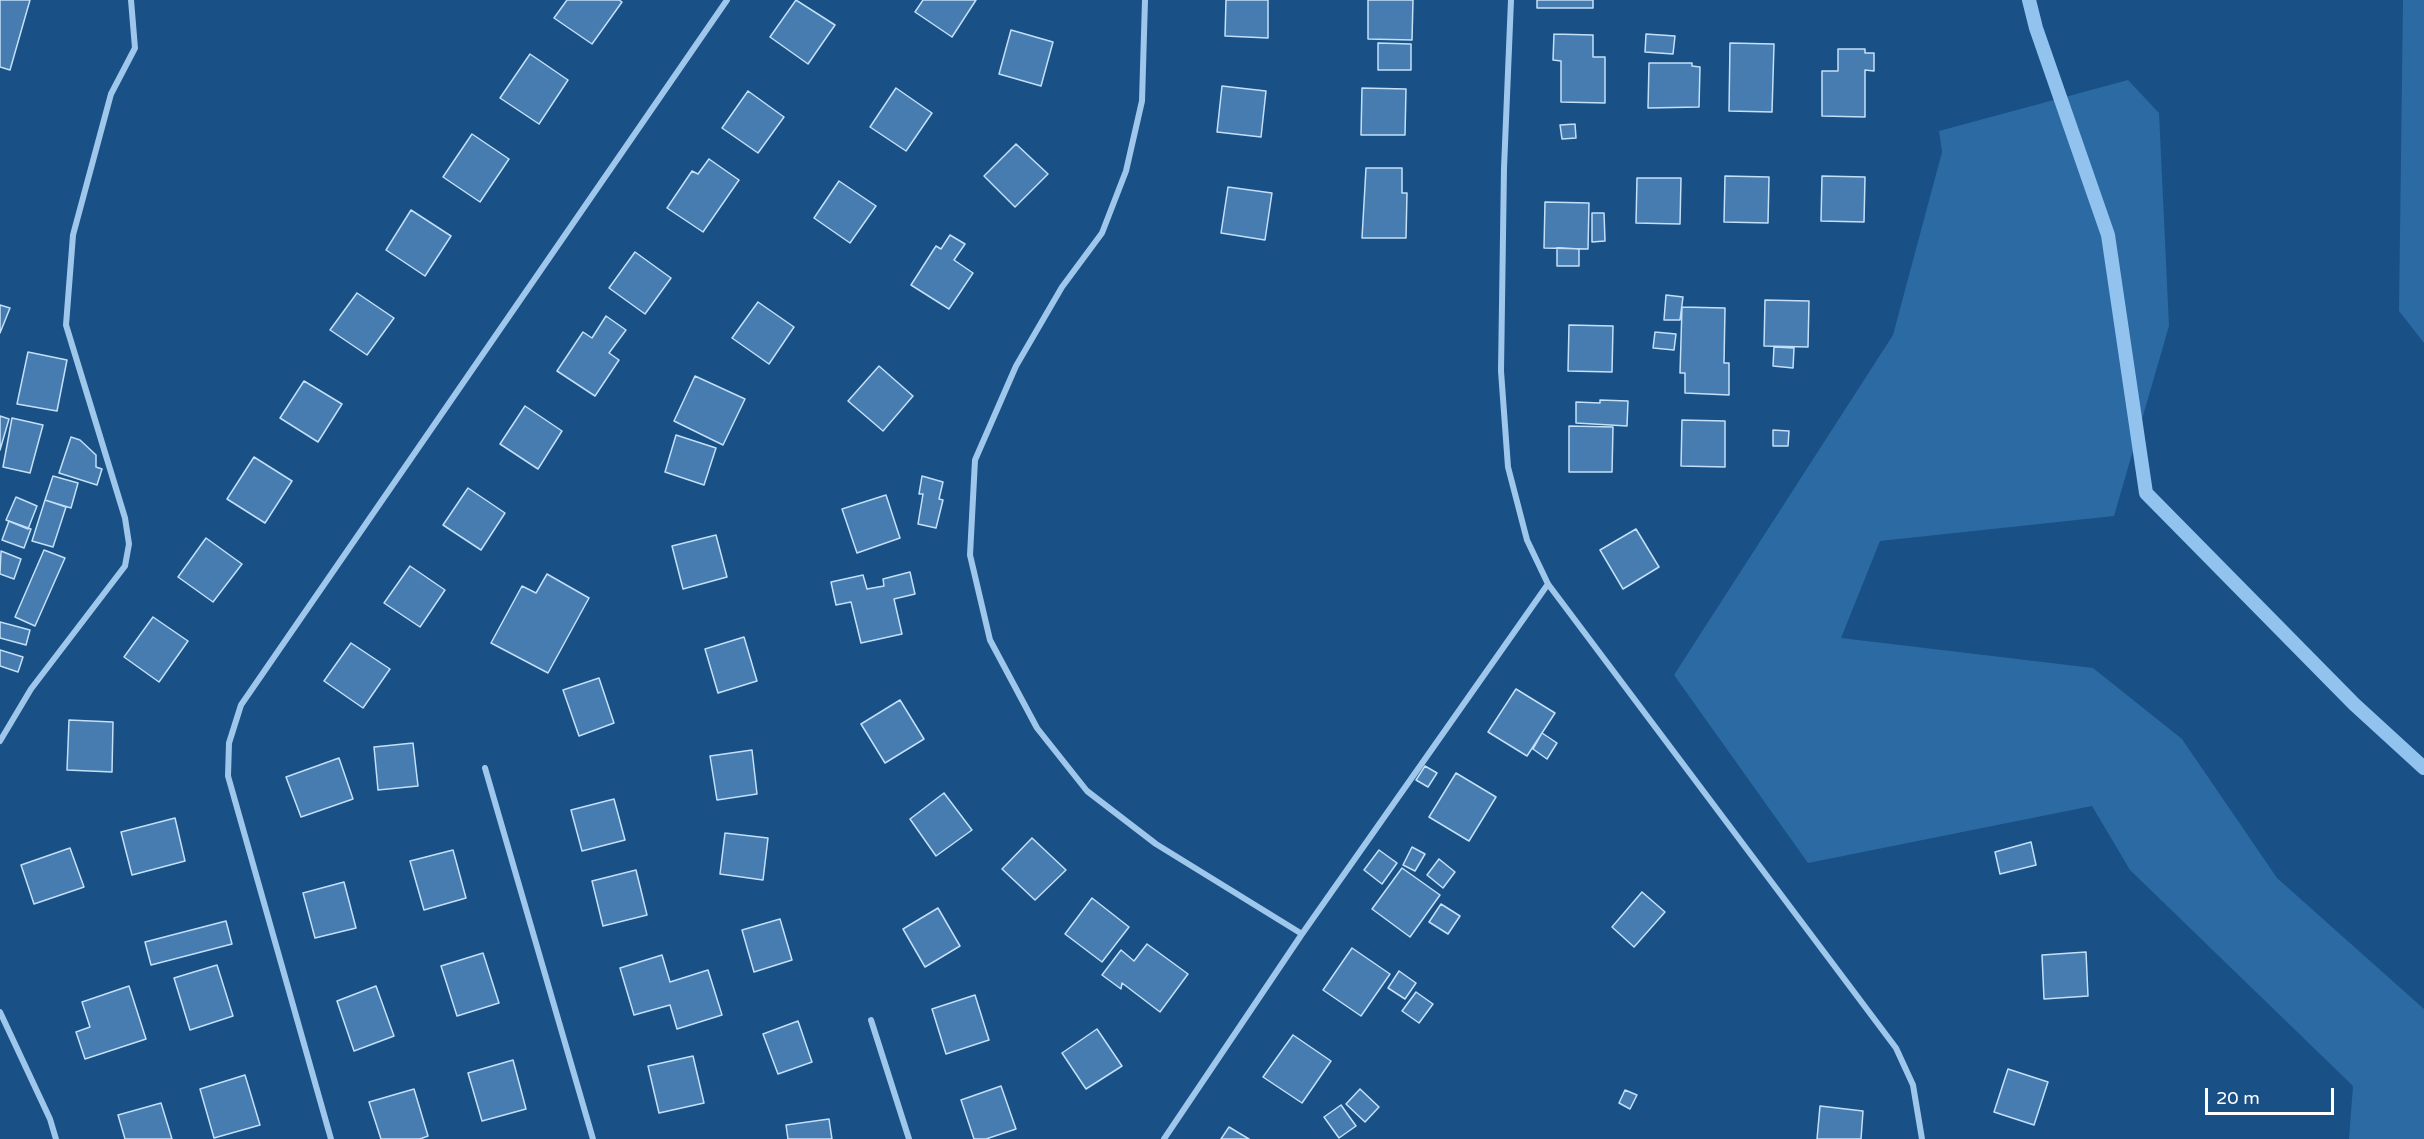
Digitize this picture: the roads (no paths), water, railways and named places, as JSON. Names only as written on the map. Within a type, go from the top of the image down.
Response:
[{"type":"street","points":[[0,741],[31,689],[125,566],[129,544],[125,518],[66,325],[73,235],[111,94],[135,48],[131,0]]},
{"type":"street","points":[[331,1139],[228,776],[229,742],[241,705],[727,0]]},
{"type":"street","points":[[1145,0],[1142,101],[1126,171],[1102,232],[1062,287],[1016,366],[975,460],[970,555],[990,640],[1037,728],[1087,791],[1156,844],[1302,934]]},
{"type":"street","points":[[1511,0],[1504,168],[1501,371],[1508,468],[1527,540],[1548,584],[1896,1048],[1913,1085],[1922,1139]]},
{"type":"street","points":[[1164,1139],[1302,934],[1548,584]]},
{"type":"street","points":[[485,768],[593,1139]]},
{"type":"street","points":[[0,1012],[50,1119],[56,1139]]},
{"type":"street","points":[[871,1020],[909,1139]]},
{"type":"waterway","points":[[2029,0],[2036,28],[2108,235],[2146,493],[2354,704],[2424,768]]}]
